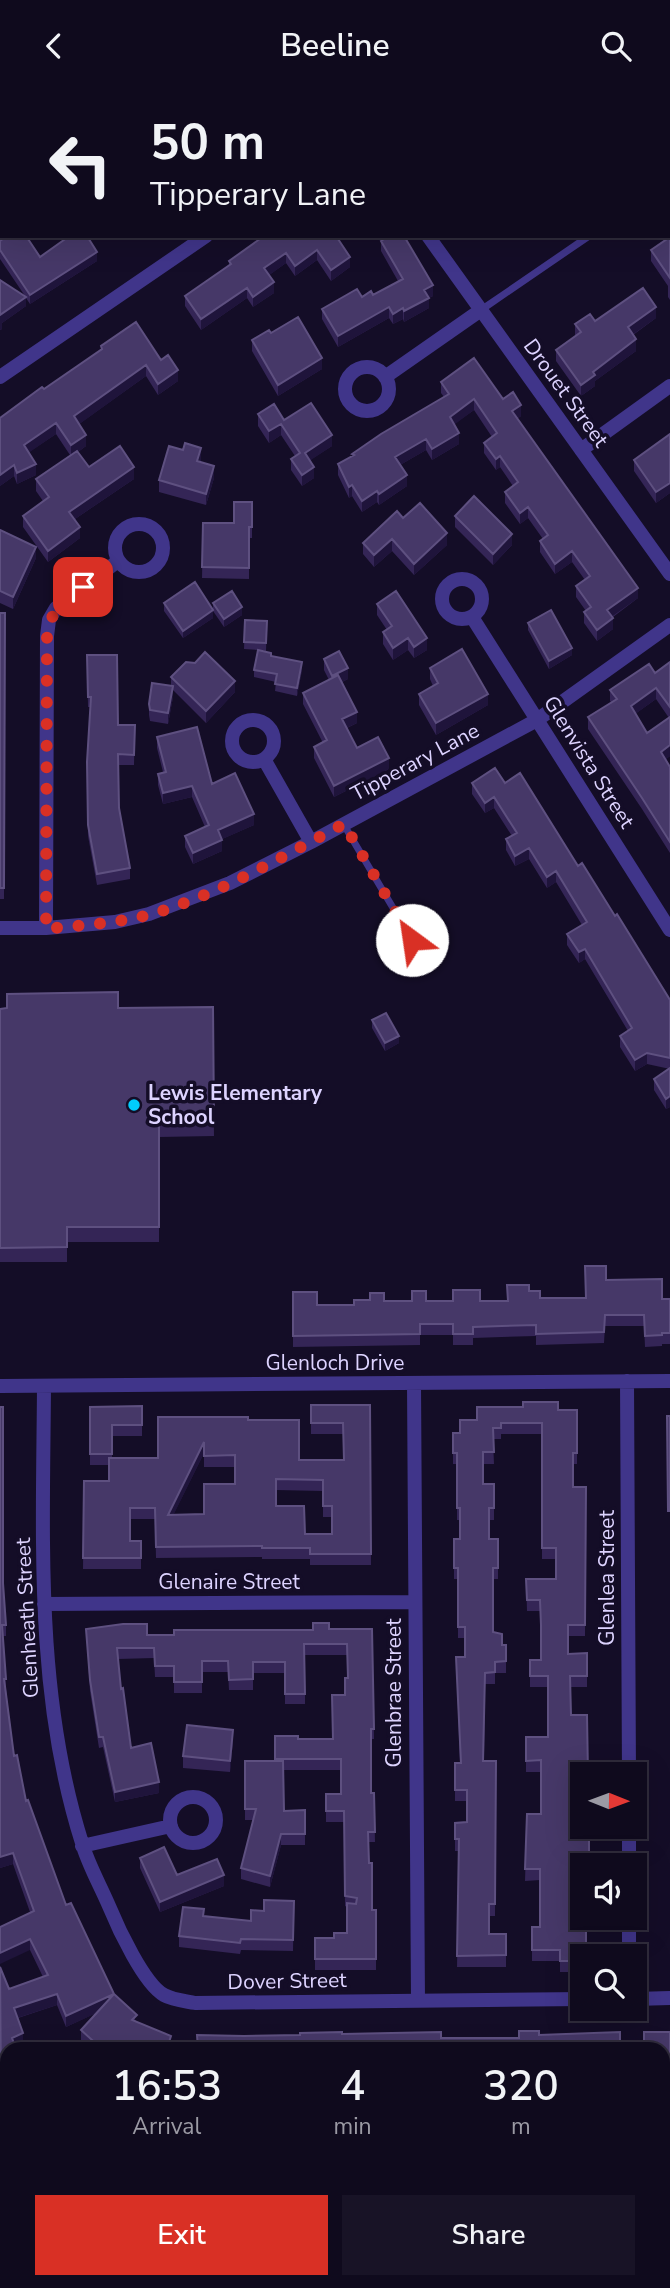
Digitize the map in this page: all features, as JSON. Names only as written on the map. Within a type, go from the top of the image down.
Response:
[{"type":"street","points":[[0,377],[203,238]]},
{"type":"street","name":"Drouet Street","points":[[429,238],[670,574]]},
{"type":"street","points":[[385,377],[481,310]]},
{"type":"street","points":[[581,450],[670,387]]},
{"type":"street","points":[[46,929],[49,620],[56,608],[118,561]]},
{"type":"street","name":"Glenvista Street","points":[[472,617],[670,930]]},
{"type":"street","name":"Tipperary Lane","points":[[0,928],[46,929],[115,922],[149,914],[230,883],[537,720],[670,625]]},
{"type":"street","points":[[264,759],[310,842]]},
{"type":"street","name":"Glenlea Street","points":[[627,1381],[629,1762]]},
{"type":"street","name":"Glenloch Drive","points":[[0,1386],[670,1381]]},
{"type":"street","name":"Glenbrae Street","points":[[414,1384],[418,2001]]},
{"type":"street","name":"Glenheath Street","points":[[44,1386],[44,1604],[47,1666],[56,1737],[82,1846]]},
{"type":"street","name":"Glenaire Street","points":[[44,1604],[415,1602]]},
{"type":"street","points":[[82,1846],[171,1826]]},
{"type":"street","name":"Dover Street","points":[[82,1846],[131,1951],[147,1977],[163,1994],[195,2003],[570,1999]]},
{"type":"street","points":[[647,1999],[670,1998]]},
{"type":"lane","points":[[481,310],[586,238]]},
{"type":"lane","points":[[344,824],[412,940]]},
{"type":"building","points":[[4,238],[27,238],[40,257],[67,238],[88,238],[97,252],[30,295],[0,250],[0,241]]},
{"type":"building","points":[[261,238],[337,238],[350,257],[331,270],[317,250],[295,266],[286,253],[264,268],[274,282],[253,297],[247,288],[201,319],[185,296],[231,264],[229,261]]},
{"type":"building","points":[[386,238],[405,238],[433,285],[424,290],[429,298],[393,314],[389,307],[338,336],[322,309],[357,289],[362,297],[371,291],[373,295],[403,279],[381,241]]},
{"type":"building","points":[[670,238],[670,278],[651,250]]},
{"type":"building","points":[[0,280],[26,297],[0,315]]},
{"type":"building","points":[[643,288],[656,307],[628,327],[636,339],[593,372],[595,375],[581,385],[556,350],[581,332],[575,324],[590,314],[595,321]]},
{"type":"building","points":[[298,317],[322,358],[278,385],[252,340],[269,330],[271,333]]},
{"type":"building","points":[[136,322],[161,360],[168,355],[178,370],[158,384],[146,365],[74,416],[86,435],[71,445],[56,423],[24,445],[36,464],[17,473],[14,465],[0,475],[0,418],[42,387],[44,389],[102,349],[101,346]]},
{"type":"building","points":[[474,358],[503,399],[513,392],[521,405],[512,411],[638,588],[607,610],[613,618],[597,630],[584,612],[591,607],[576,586],[590,576],[572,551],[555,564],[540,541],[548,535],[528,507],[520,513],[505,492],[518,482],[500,456],[496,459],[484,443],[497,433],[474,399],[450,417],[459,433],[432,449],[426,439],[395,457],[407,475],[379,494],[377,491],[362,501],[352,485],[349,487],[338,464],[381,434],[449,394],[441,382]]},
{"type":"building","points":[[311,403],[332,435],[305,453],[314,467],[302,475],[291,459],[300,453],[281,424],[269,431],[258,414],[274,404],[284,420]]},
{"type":"building","points":[[670,434],[670,483],[656,492],[634,460]]},
{"type":"building","points":[[185,443],[201,448],[197,461],[214,466],[206,494],[159,480],[169,446],[183,450]]},
{"type":"building","points":[[120,446],[134,467],[69,512],[80,527],[48,551],[23,516],[49,497],[36,479],[77,451],[89,467]]},
{"type":"building","points":[[474,496],[512,534],[493,554],[455,516]]},
{"type":"building","points":[[234,502],[252,502],[249,568],[202,567],[203,523],[234,523]]},
{"type":"building","points":[[420,503],[447,533],[414,564],[392,539],[374,555],[363,543],[397,511],[403,518]]},
{"type":"building","points":[[0,530],[36,547],[13,597],[0,591]]},
{"type":"building","points":[[195,582],[213,610],[183,631],[164,603]]},
{"type":"building","points":[[232,591],[242,607],[224,619],[213,603]]},
{"type":"building","points":[[396,591],[427,638],[414,647],[408,638],[393,648],[383,632],[392,626],[377,604]]},
{"type":"building","points":[[551,610],[572,648],[549,661],[528,623]]},
{"type":"building","points":[[0,613],[5,613],[4,888],[0,888]]},
{"type":"building","points":[[245,620],[267,621],[266,643],[244,642]]},
{"type":"building","points":[[462,649],[488,694],[436,723],[419,694],[438,683],[430,668]]},
{"type":"building","points":[[258,650],[271,653],[271,656],[302,662],[297,688],[275,684],[277,674],[254,670]]},
{"type":"building","points":[[339,651],[348,668],[332,676],[324,659]]},
{"type":"building","points":[[205,652],[235,681],[206,711],[171,677],[186,662],[195,663]]},
{"type":"building","points":[[87,655],[117,655],[118,725],[135,725],[134,755],[118,754],[119,808],[130,868],[97,874],[88,825],[87,762],[91,697],[88,697]]},
{"type":"building","points":[[670,662],[670,707],[656,688],[631,706],[647,733],[670,717],[670,745],[661,752],[670,767],[670,842],[588,717],[617,699],[610,690],[649,664],[655,673]]},
{"type":"building","points":[[338,675],[357,712],[342,719],[357,748],[378,737],[389,758],[334,786],[314,747],[327,740],[303,693]]},
{"type":"building","points":[[152,683],[173,686],[168,713],[150,710]]},
{"type":"building","points":[[197,727],[212,784],[235,773],[254,814],[218,830],[222,840],[193,853],[185,836],[209,825],[192,786],[163,793],[158,774],[166,772],[157,737]]},
{"type":"building","points":[[495,768],[505,783],[520,773],[578,866],[582,863],[615,916],[617,914],[670,1000],[670,1058],[647,1053],[635,1060],[620,1036],[632,1028],[585,949],[579,952],[567,934],[587,922],[556,871],[547,877],[529,848],[515,856],[506,839],[517,833],[494,797],[485,803],[472,783]]},
{"type":"building","points":[[118,992],[118,1008],[213,1007],[214,1122],[159,1122],[159,1227],[67,1227],[67,1247],[0,1248],[0,1009],[7,1008],[7,994]]},
{"type":"building","points":[[386,1013],[399,1036],[385,1043],[372,1020]]},
{"type":"building","points":[[670,1068],[670,1096],[666,1099],[654,1079]]},
{"type":"building","points":[[585,1266],[606,1266],[606,1280],[662,1279],[662,1299],[670,1299],[670,1333],[645,1336],[644,1315],[605,1315],[604,1332],[536,1334],[536,1325],[473,1327],[473,1334],[453,1334],[453,1324],[420,1324],[420,1334],[293,1336],[293,1292],[317,1292],[317,1305],[354,1305],[354,1300],[370,1300],[370,1293],[384,1293],[384,1301],[412,1301],[412,1291],[426,1291],[426,1301],[453,1301],[453,1290],[480,1290],[480,1301],[508,1301],[507,1285],[529,1285],[529,1291],[540,1291],[540,1298],[586,1298]]},
{"type":"building","points":[[523,1402],[558,1402],[558,1410],[577,1410],[577,1453],[573,1453],[573,1487],[586,1487],[585,1625],[568,1625],[568,1654],[587,1653],[587,1676],[570,1676],[571,1715],[587,1715],[588,1762],[570,1762],[570,1839],[589,1839],[589,1853],[570,1853],[570,1930],[586,1930],[586,1944],[570,1944],[570,1961],[560,1961],[560,1950],[532,1950],[532,1927],[540,1927],[540,1869],[525,1869],[527,1814],[541,1814],[541,1760],[526,1761],[526,1737],[548,1737],[548,1676],[530,1676],[530,1660],[541,1660],[540,1600],[527,1600],[526,1579],[556,1579],[556,1548],[542,1548],[542,1423],[501,1423],[501,1428],[493,1428],[494,1452],[483,1452],[483,1484],[494,1484],[494,1508],[489,1508],[489,1539],[498,1539],[498,1568],[493,1568],[493,1632],[502,1634],[502,1645],[506,1645],[506,1661],[495,1662],[495,1672],[485,1673],[483,1761],[496,1761],[495,1904],[489,1904],[489,1934],[506,1934],[506,1955],[457,1956],[459,1839],[455,1839],[455,1823],[467,1822],[467,1790],[455,1790],[455,1763],[461,1763],[456,1657],[465,1657],[465,1627],[458,1627],[458,1568],[454,1568],[454,1539],[460,1539],[460,1508],[457,1508],[457,1453],[453,1453],[453,1433],[460,1433],[460,1420],[477,1420],[477,1407],[523,1407]]},
{"type":"building","points":[[311,1405],[370,1405],[371,1554],[310,1554],[310,1548],[262,1546],[156,1547],[155,1508],[130,1508],[130,1541],[141,1541],[141,1558],[83,1558],[84,1481],[109,1481],[109,1458],[158,1458],[158,1417],[299,1420],[299,1460],[344,1460],[343,1423],[311,1423]],"holes":[[[204,1442],[204,1456],[235,1455],[235,1484],[204,1484],[204,1514],[168,1515]],[[276,1479],[323,1480],[323,1506],[332,1506],[332,1534],[305,1534],[304,1506],[276,1506]]]},
{"type":"building","points":[[142,1406],[142,1425],[112,1425],[112,1454],[90,1454],[90,1407]]},
{"type":"building","points":[[0,1407],[3,1407],[3,1583],[6,1625],[2,1625],[4,1679],[14,1756],[17,1755],[26,1801],[28,1800],[66,1905],[71,1903],[114,1994],[66,2016],[57,1994],[14,2008],[23,2033],[12,2038],[13,2042],[1,2042],[0,1967],[9,1989],[48,1975],[30,1939],[0,1953],[0,1927],[34,1911],[13,1853],[0,1857]]},
{"type":"building","points":[[667,1416],[670,1416],[670,1511],[668,1511]]},
{"type":"building","points":[[313,1623],[329,1623],[329,1629],[372,1629],[374,1729],[371,1729],[371,1793],[374,1793],[375,1832],[368,1832],[369,1863],[372,1863],[372,1910],[376,1910],[376,1959],[315,1959],[315,1938],[334,1938],[334,1933],[347,1933],[347,1903],[356,1904],[357,1898],[345,1896],[344,1811],[326,1811],[326,1794],[341,1794],[341,1759],[275,1759],[275,1736],[333,1739],[332,1695],[345,1695],[345,1678],[348,1678],[347,1644],[304,1644],[305,1694],[285,1694],[285,1662],[253,1662],[253,1679],[229,1680],[228,1661],[202,1661],[202,1682],[174,1682],[174,1666],[155,1666],[154,1648],[117,1648],[131,1748],[151,1743],[159,1782],[115,1792],[103,1737],[99,1737],[90,1680],[86,1629],[147,1624],[147,1635],[174,1635],[174,1630],[313,1630]]},
{"type":"building","points":[[187,1725],[233,1730],[230,1761],[183,1756]]},
{"type":"building","points":[[245,1761],[283,1761],[284,1811],[305,1810],[305,1834],[281,1834],[270,1876],[241,1868],[256,1809],[245,1809]]},
{"type":"building","points":[[164,1847],[177,1875],[217,1859],[224,1875],[160,1902],[140,1858]]},
{"type":"building","points":[[264,1900],[294,1901],[293,1940],[241,1939],[240,1943],[179,1936],[183,1907],[204,1909],[203,1916],[251,1921],[251,1910],[264,1911]]},
{"type":"building","points":[[114,1994],[137,2015],[132,2020],[171,2036],[169,2042],[94,2042],[81,2030]]},
{"type":"building","points":[[519,2031],[539,2031],[539,2035],[620,2032],[620,2042],[198,2042],[197,2035],[441,2032],[441,2038],[519,2038]]},
{"type":"building","points":[[644,2032],[670,2032],[670,2042],[644,2042]]},
{"type":"place","name":"Lewis Elementary School","points":[[134,1105]]},
{"type":"route","points":[[83,587],[56,608],[49,620],[47,636],[46,929],[115,922],[149,914],[195,898],[230,883],[344,824],[412,940]]}]
